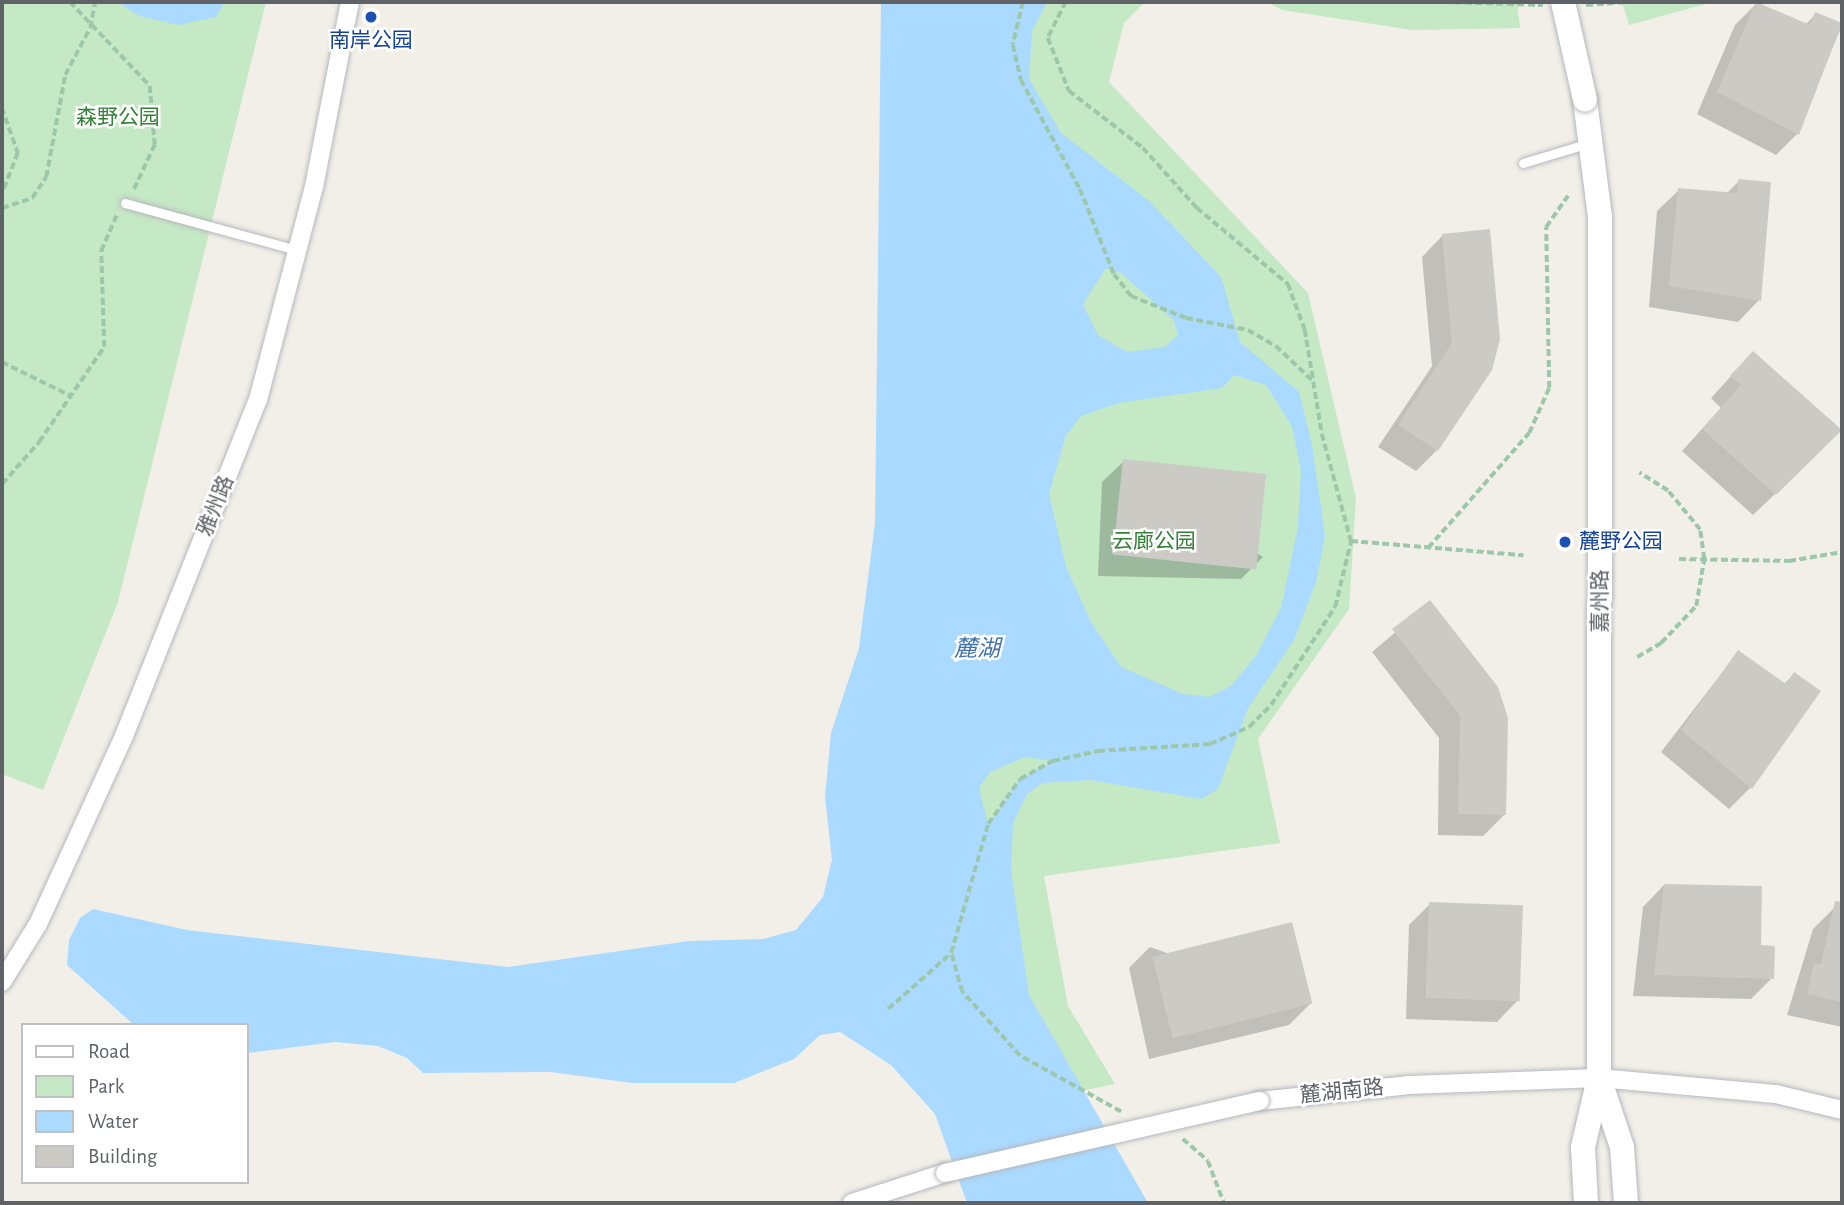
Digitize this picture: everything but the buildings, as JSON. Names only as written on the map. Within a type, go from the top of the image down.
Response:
[{"type":"street","name":"雅州路","points":[[2,982],[38,924],[130,723],[258,400],[298,250],[350,2]]},
{"type":"street","name":"嘉州路","points":[[1564,4],[1585,100],[1600,217],[1602,373],[1599,1079],[1583,1147],[1586,1203]]},
{"type":"street","name":"嘉州路","points":[[1599,1079],[1622,1147],[1626,1203]]},
{"type":"street","name":"麓湖南路","points":[[852,1203],[945,1173],[1260,1101],[1409,1084],[1599,1079],[1776,1094],[1842,1110]]},
{"type":"lane","points":[[1522,163],[1591,143]]},
{"type":"lane","points":[[125,203],[298,250]]},
{"type":"path","points":[[2,484],[71,397],[104,347],[101,251],[155,145],[156,111],[150,86],[124,52],[90,28],[70,2]]},
{"type":"path","points":[[2,208],[32,198],[46,177],[65,75],[90,28],[95,2]]},
{"type":"path","points":[[1023,2],[1013,45],[1021,80],[1080,189],[1114,274],[1131,296],[1186,318],[1248,330],[1276,346],[1314,382]]},
{"type":"path","points":[[1066,2],[1048,38],[1069,91],[1143,148],[1197,208],[1287,284],[1305,330],[1314,382],[1351,541],[1335,607],[1271,705],[1249,727],[1210,744],[1169,751],[1075,756],[1020,779],[988,824],[951,953],[962,992],[1020,1056],[1130,1116]]},
{"type":"path","points":[[1444,2],[1628,2]]},
{"type":"path","points":[[2,108],[18,153],[2,194]]},
{"type":"path","points":[[1428,548],[1529,433],[1549,388],[1546,227],[1568,196]]},
{"type":"path","points":[[2,362],[71,397]]},
{"type":"path","points":[[1637,657],[1661,643],[1696,606],[1704,559],[1700,530],[1668,491],[1639,473]]},
{"type":"path","points":[[1351,541],[1523,555]]},
{"type":"path","points":[[1679,559],[1789,561],[1842,552]]},
{"type":"path","points":[[888,1009],[951,953]]},
{"type":"path","points":[[1177,1134],[1208,1161],[1224,1203]]},
{"type":"green space","name":"森野公园","points":[[2,2],[266,2],[118,602],[43,790],[2,774]]},
{"type":"green space","name":"云廊公园","points":[[977,2],[1145,2],[1124,23],[1109,82],[1308,293],[1356,498],[1349,609],[1258,739],[1280,843],[1044,876],[1068,1006],[1115,1084],[980,1112],[917,840]]},
{"type":"green space","points":[[1267,2],[1517,2],[1520,28],[1412,30],[1282,10]]},
{"type":"green space","points":[[1622,2],[1713,2],[1629,25]]},
{"type":"water","points":[[118,2],[225,2],[216,17],[178,25],[139,16]]},
{"type":"water","name":"麓湖","points":[[881,2],[1047,2],[1032,31],[1029,79],[1061,133],[1149,201],[1221,277],[1240,342],[1299,392],[1312,445],[1325,536],[1316,582],[1294,640],[1248,708],[1218,789],[1201,799],[1090,780],[1042,783],[1027,794],[1013,823],[1011,870],[1029,995],[1148,1203],[967,1203],[935,1114],[891,1065],[840,1032],[820,1035],[794,1059],[734,1083],[632,1083],[551,1072],[423,1073],[407,1058],[378,1046],[335,1042],[248,1053],[248,1023],[132,1023],[67,965],[69,940],[80,918],[93,909],[187,930],[508,967],[689,941],[763,939],[796,930],[823,897],[832,860],[825,797],[831,733],[859,648],[875,523]],"holes":[[[1106,268],[1121,273],[1174,320],[1178,335],[1165,347],[1127,352],[1098,335],[1083,304]],[[1234,375],[1266,385],[1292,426],[1301,471],[1298,527],[1281,608],[1256,656],[1231,686],[1209,697],[1183,694],[1121,667],[1091,622],[1066,567],[1049,494],[1066,435],[1081,416],[1118,403],[1222,388]],[[1025,757],[1052,761],[1020,779],[988,824],[979,788],[990,772]]]},
{"type":"place","name":"南岸公园","points":[[371,17]]},
{"type":"place","name":"麓野公园","points":[[1565,542]]}]
